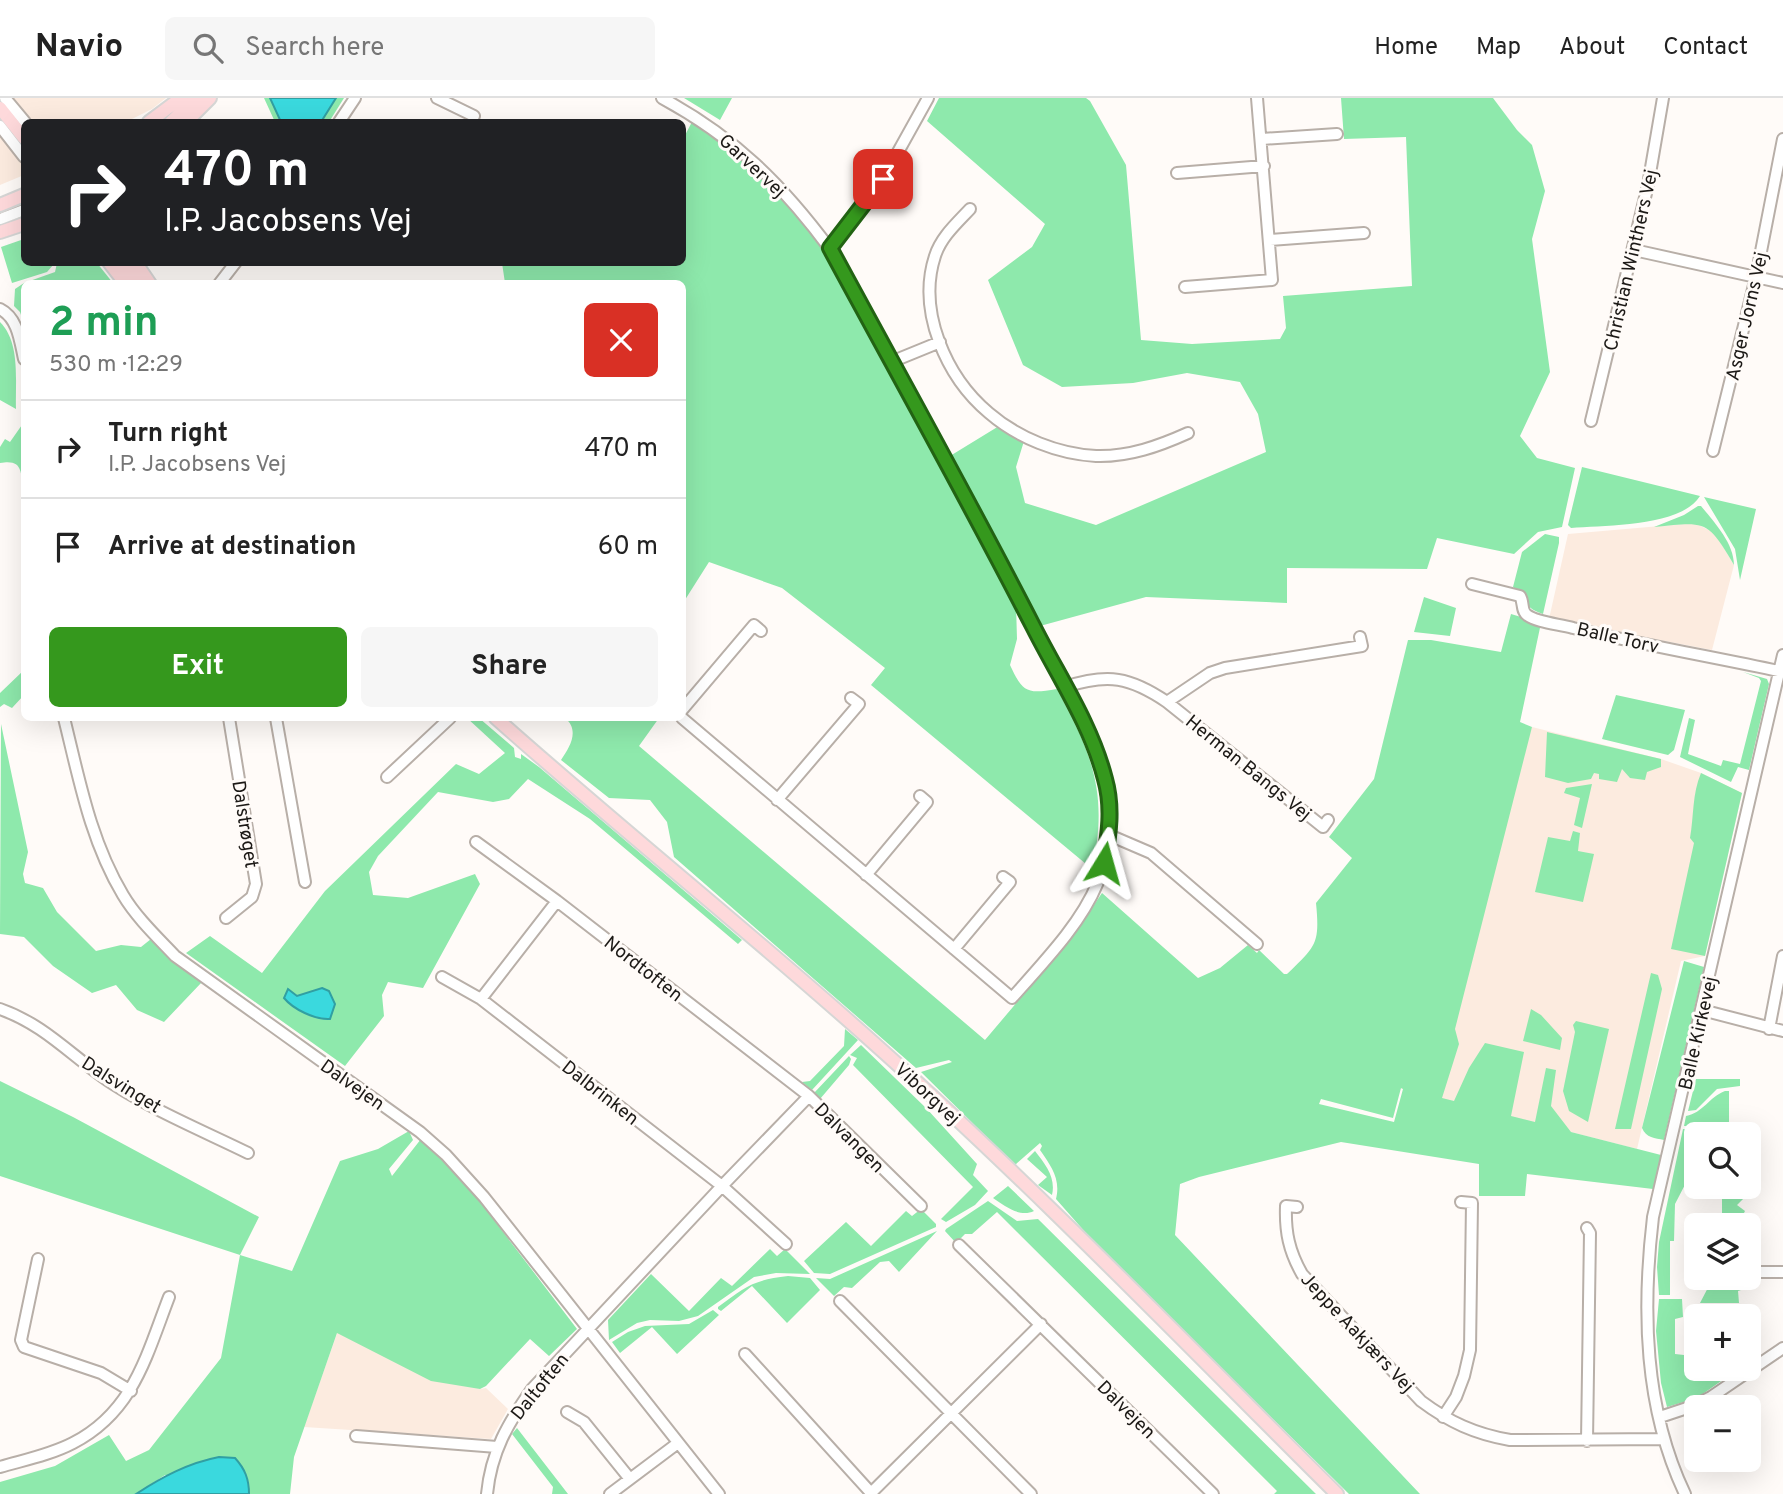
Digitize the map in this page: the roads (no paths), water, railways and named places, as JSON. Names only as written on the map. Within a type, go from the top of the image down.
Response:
[{"type":"main road","points":[[153,119],[181,98]]},
{"type":"main road","points":[[174,119],[196,98]]},
{"type":"main road","points":[[189,119],[210,98]]},
{"type":"main road","points":[[0,108],[21,134]]},
{"type":"main road","points":[[0,205],[21,196]]},
{"type":"main road","points":[[0,232],[21,224]]},
{"type":"main road","points":[[112,266],[123,280]]},
{"type":"main road","name":"Viborgvej","points":[[499,721],[857,1028],[927,1092],[1337,1494]]},
{"type":"street","points":[[5,98],[22,119]]},
{"type":"street","points":[[341,119],[355,98]]},
{"type":"street","points":[[437,98],[474,116]]},
{"type":"street","name":"Garvervej","points":[[662,98],[690,113],[755,162],[830,248]]},
{"type":"street","points":[[685,721],[1012,998],[1068,936],[1096,890],[1109,835],[1110,809],[1106,781],[1096,749],[830,248],[883,179],[928,98]]},
{"type":"street","points":[[1185,287],[1272,280],[1257,98]]},
{"type":"street","name":"Christian Winthers Vej","points":[[1591,421],[1634,250],[1663,98]]},
{"type":"street","points":[[0,126],[21,153]]},
{"type":"street","points":[[1262,139],[1337,134]]},
{"type":"street","name":"Asger Jorns Vej","points":[[1713,451],[1756,277],[1783,139]]},
{"type":"street","points":[[1177,173],[1264,166]]},
{"type":"street","points":[[970,209],[943,239],[936,253],[930,273],[929,296],[933,323],[951,368],[988,413],[1037,443],[1096,456],[1125,454],[1156,447],[1188,433]]},
{"type":"street","points":[[0,219],[21,211]]},
{"type":"street","points":[[1270,240],[1364,233]]},
{"type":"street","points":[[1634,250],[1783,283]]},
{"type":"street","points":[[222,280],[233,266]]},
{"type":"street","points":[[0,309],[11,317],[21,336]]},
{"type":"street","points":[[891,362],[940,342]]},
{"type":"street","name":"Balle Torv","points":[[1472,584],[1520,596],[1527,615],[1545,621],[1624,640],[1781,671]]},
{"type":"street","points":[[686,705],[754,625],[761,631]]},
{"type":"street","name":"Herman Bangs Vej","points":[[1167,702],[1210,673],[1225,668],[1362,646],[1360,637]]},
{"type":"street","name":"Balle Kirkevej","points":[[1685,1494],[1664,1439],[1647,1341],[1649,1256],[1653,1217],[1783,655]]},
{"type":"street","name":"Herman Bangs Vej","points":[[1065,687],[1085,680],[1130,680],[1167,702],[1323,827],[1328,820]]},
{"type":"street","points":[[777,800],[859,704],[851,698]]},
{"type":"street","name":"Dalvejen","points":[[65,721],[96,840],[124,897],[152,931],[175,956],[389,1110],[446,1155],[484,1197],[719,1494]]},
{"type":"street","name":"Dalstrøget","points":[[226,918],[252,897],[256,884],[229,721]]},
{"type":"street","points":[[276,721],[288,796],[292,800],[306,882]]},
{"type":"street","points":[[387,777],[447,721]]},
{"type":"street","points":[[866,875],[927,802],[920,796]]},
{"type":"street","points":[[1109,835],[1151,853],[1257,944]]},
{"type":"street","name":"Nordtoften","points":[[476,842],[810,1096]]},
{"type":"street","points":[[954,949],[1010,882],[1003,877]]},
{"type":"street","points":[[481,999],[556,901]]},
{"type":"street","points":[[1769,1029],[1783,957]]},
{"type":"street","name":"Dalbrinken","points":[[442,977],[481,999],[722,1186]]},
{"type":"street","name":"Dalsvinget","points":[[0,1009],[45,1030],[87,1066],[115,1085],[248,1153]]},
{"type":"street","points":[[1702,1010],[1783,1031]]},
{"type":"street","name":"Dalvangen","points":[[588,1330],[810,1096],[921,1206]]},
{"type":"street","points":[[722,1186],[786,1244]]},
{"type":"street","points":[[1443,1417],[1456,1397],[1470,1350],[1472,1203],[1461,1202]]},
{"type":"street","name":"Jeppe Aakjærs Vej","points":[[1297,1207],[1286,1206],[1287,1236],[1291,1254],[1302,1273],[1421,1401],[1443,1417],[1465,1429],[1498,1438],[1587,1441],[1664,1439]]},
{"type":"street","points":[[1587,1228],[1590,1233],[1587,1441]]},
{"type":"street","name":"Dalvejen","points":[[959,1245],[1213,1494]]},
{"type":"street","points":[[38,1259],[21,1340],[24,1347],[101,1373],[131,1391]]},
{"type":"street","points":[[1761,1272],[1783,1272]]},
{"type":"street","points":[[0,1467],[72,1444],[116,1411],[131,1391],[169,1297]]},
{"type":"street","points":[[840,1301],[1031,1494]]},
{"type":"street","points":[[745,1354],[871,1494],[1041,1324]]},
{"type":"street","name":"Daltoften","points":[[487,1494],[497,1447],[511,1419],[532,1389],[588,1330]]},
{"type":"street","points":[[1660,1417],[1711,1397],[1783,1348]]},
{"type":"street","points":[[566,1412],[584,1422],[630,1479]]},
{"type":"street","points":[[356,1436],[497,1447]]},
{"type":"street","points":[[610,1494],[678,1443]]},
{"type":"water","points":[[270,98],[336,98],[323,119],[280,119]]},
{"type":"water","points":[[322,988],[329,991],[335,1004],[330,1019],[305,1013],[284,998],[288,989],[297,996]]},
{"type":"water","points":[[219,1457],[235,1458],[246,1474],[249,1494],[136,1494],[176,1471]]}]
